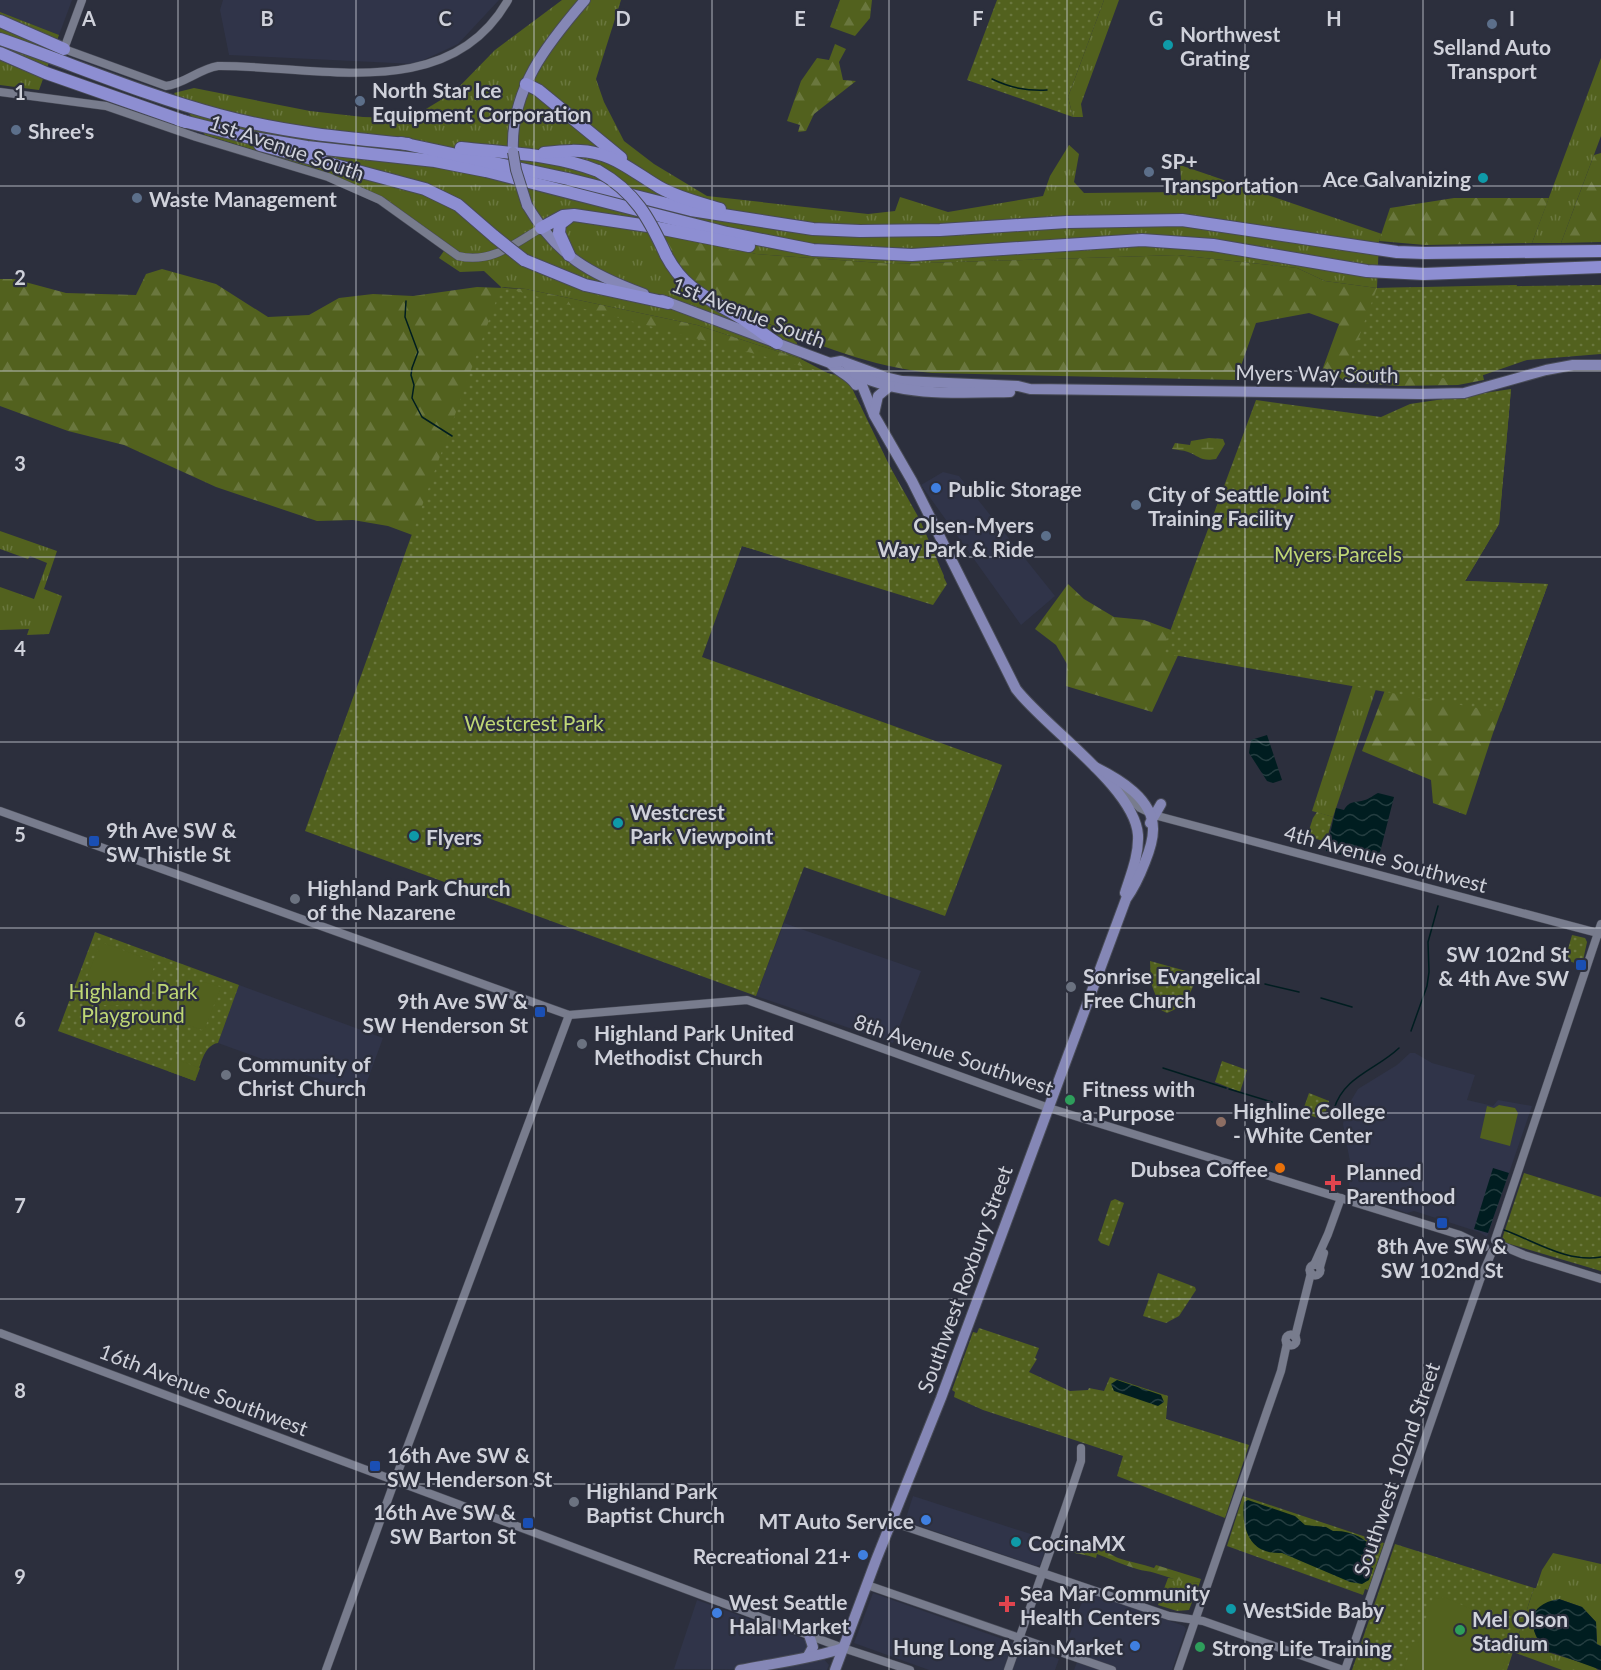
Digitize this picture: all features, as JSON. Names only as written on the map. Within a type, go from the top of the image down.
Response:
[{"type":"highway","points":[[0,21],[64,49]]},
{"type":"highway","points":[[0,31],[45,54]]},
{"type":"highway","points":[[0,39],[170,100],[219,116],[263,126],[401,143],[592,152],[609,158],[688,200],[771,223]]},
{"type":"highway","points":[[0,53],[46,73],[179,120],[272,149],[425,189],[458,205],[524,260],[585,285],[668,303]]},
{"type":"highway","points":[[0,60],[42,74],[46,73]]},
{"type":"highway","points":[[526,84],[538,90],[647,179]]},
{"type":"highway","points":[[179,120],[247,137],[307,147],[424,160],[486,171],[727,233],[813,250],[912,255],[1142,240],[1212,245],[1367,271],[1394,273],[1424,274],[1601,267]]},
{"type":"highway","points":[[401,143],[568,179],[691,210],[813,229],[860,231],[1158,219],[1214,223],[1397,252],[1601,251]]},
{"type":"highway","points":[[516,149],[575,163],[598,171],[620,185],[641,207],[678,274],[696,292],[777,343]]},
{"type":"highway","points":[[541,228],[563,216],[574,215],[687,233],[757,248],[800,252],[813,250]]},
{"type":"highway","points":[[569,255],[560,238],[559,229],[562,222],[574,215]]},
{"type":"main road","points":[[541,228],[527,205],[516,170],[516,112],[539,58],[585,0]]},
{"type":"main road","points":[[516,149],[509,140],[508,126],[514,97],[528,65],[567,16],[577,10]]},
{"type":"main road","name":"1st Avenue South","points":[[541,228],[579,264],[605,279],[835,364]]},
{"type":"main road","points":[[835,364],[850,377],[856,386],[860,380],[868,376],[887,382],[878,396],[874,415]]},
{"type":"main road","name":"Myers Way South","points":[[835,364],[887,382],[1018,386],[1030,389],[1452,394],[1476,390],[1546,370],[1573,365],[1601,365]]},
{"type":"main road","points":[[860,380],[874,415],[900,462],[900,472],[906,484],[913,496],[922,503],[1016,689],[1095,767],[1118,778],[1155,815],[1137,856]]},
{"type":"main road","name":"Southwest Roxbury Street","points":[[1095,767],[1130,808],[1137,827],[1137,856],[1125,894],[1126,899]]},
{"type":"main road","name":"Southwest Roxbury Street","points":[[836,1669],[941,1398],[1126,899],[1133,890],[1150,848],[1155,815]]},
{"type":"main road","points":[[808,1656],[813,1647],[809,1635]]},
{"type":"main road","points":[[740,1670],[808,1656],[822,1656],[843,1648]]},
{"type":"main road","points":[[822,1656],[828,1659],[836,1669]]},
{"type":"street","points":[[82,0],[64,49],[166,86],[218,66],[346,72],[401,71],[423,67],[454,54],[473,41],[496,18],[508,0]]},
{"type":"street","name":"1st Avenue South","points":[[0,92],[106,106],[196,137],[328,177],[380,200],[459,256],[472,259],[489,257],[502,252],[541,228]]},
{"type":"street","points":[[1095,767],[1140,808],[1155,815]]},
{"type":"street","points":[[0,811],[569,1015],[326,1670]]},
{"type":"street","name":"4th Avenue Southwest","points":[[1155,815],[1599,934]]},
{"type":"street","name":"Southwest 102nd Street","points":[[1344,1670],[1601,924]]},
{"type":"street","name":"8th Avenue Southwest","points":[[569,1015],[747,1000],[1049,1108],[1601,1279]]},
{"type":"street","points":[[1178,1670],[1341,1198]]},
{"type":"street","name":"16th Avenue Southwest","points":[[0,1333],[855,1652]]},
{"type":"street","points":[[1008,1670],[1081,1461],[1081,1448]]},
{"type":"street","points":[[892,1522],[1169,1617],[1203,1621],[1344,1670]]},
{"type":"street","points":[[867,1585],[1112,1670]]},
{"type":"street","points":[[855,1652],[901,1670]]},
{"type":"street","points":[[855,1652],[910,1670]]},
{"type":"shaded area","points":[[0,0],[72,0],[59,35],[0,12]]},
{"type":"shaded area","points":[[223,0],[499,0],[458,44],[415,64],[229,55],[220,10]]},
{"type":"shaded area","points":[[943,472],[959,476],[1055,596],[1021,625],[921,485]]},
{"type":"shaded area","points":[[784,923],[921,971],[893,1043],[756,996]]},
{"type":"shaded area","points":[[239,985],[383,1038],[362,1095],[218,1043]]},
{"type":"shaded area","points":[[1410,1053],[1415,1053],[1432,1063],[1475,1075],[1467,1100],[1493,1106],[1498,1100],[1532,1106],[1487,1237],[1479,1232],[1414,1211],[1407,1213],[1351,1194],[1349,1184],[1351,1167],[1343,1124],[1346,1109],[1358,1089],[1397,1065]]},
{"type":"shaded area","points":[[913,1496],[1049,1540],[1040,1565],[1036,1566],[905,1521]]},
{"type":"shaded area","points":[[1086,1591],[1184,1626],[1186,1629],[1172,1670],[1074,1670],[1080,1653],[1065,1647]]},
{"type":"shaded area","points":[[873,1593],[1059,1659],[1055,1670],[929,1670],[854,1643]]},
{"type":"shaded area","points":[[697,1600],[807,1640],[829,1665],[827,1670],[674,1669]]},
{"type":"green space","points":[[562,0],[621,0],[596,79],[604,102],[624,141],[654,164],[707,196],[868,214],[895,211],[900,197],[948,212],[1043,196],[1050,176],[1069,145],[1079,154],[1074,182],[1084,193],[1182,192],[1180,165],[1382,234],[1379,241],[1377,288],[1325,281],[1297,268],[1177,255],[895,264],[756,254],[660,231],[727,305],[795,336],[801,359],[697,325],[526,289],[501,287],[484,271],[460,272],[439,258],[448,245],[399,209],[351,183],[317,169],[205,135],[174,93],[194,88],[310,111],[363,117],[400,118],[416,115],[454,92],[495,50]]},
{"type":"green space","points":[[840,0],[872,0],[870,18],[855,36],[830,27]]},
{"type":"green space","points":[[997,0],[1104,0],[1068,97],[1073,117],[967,80]]},
{"type":"green space","points":[[1104,0],[1119,0],[1081,104],[1083,117],[1073,117],[1068,97]]},
{"type":"green space","points":[[0,12],[59,35],[39,90],[0,85]]},
{"type":"green space","points":[[835,44],[846,49],[839,62],[843,80],[856,81],[814,114],[806,131],[798,132],[800,125],[787,121],[801,81],[817,58],[829,60]]},
{"type":"green space","points":[[1601,58],[1601,136],[1561,243],[1532,243]]},
{"type":"green space","points":[[1601,153],[1601,242],[1561,243],[1594,155]]},
{"type":"green space","points":[[1454,198],[1549,198],[1532,243],[1425,245],[1379,241],[1390,208]]},
{"type":"green space","points":[[660,230],[756,254],[895,264],[1177,255],[1297,268],[1325,281],[1377,288],[1517,285],[1497,338],[1480,363],[1484,380],[1458,385],[1399,386],[1345,382],[1337,375],[1320,376],[1339,324],[1309,313],[1256,323],[1236,380],[932,373],[887,366],[843,353],[724,304],[701,290],[688,278],[674,258]]},
{"type":"green space","points":[[162,269],[216,284],[268,317],[309,315],[339,298],[373,294],[413,296],[477,287],[526,289],[697,325],[801,359],[833,376],[880,449],[920,520],[944,576],[932,599],[738,545],[415,536],[388,526],[353,520],[317,521],[216,487],[124,445],[68,431],[0,406],[0,279],[14,279],[66,293],[136,295],[146,274]]},
{"type":"green space","points":[[1601,285],[1601,354],[1527,360],[1472,379],[1345,375],[1377,288]]},
{"type":"green space","name":"Westcrest Park","points":[[501,287],[847,378],[947,584],[933,605],[742,546],[702,657],[1002,765],[945,916],[804,867],[756,996],[305,831]]},
{"type":"green space","points":[[1511,389],[1499,524],[1465,581],[1548,584],[1493,733],[1466,815],[1433,803],[1431,780],[1362,751],[1396,661],[1417,567]]},
{"type":"green space","name":"Myers Parcels","points":[[1511,389],[1499,524],[1465,581],[1548,584],[1501,712],[1162,653],[1256,400],[1381,417],[1410,404]]},
{"type":"green space","points":[[1209,438],[1223,439],[1225,444],[1216,459],[1203,459],[1186,451],[1172,449],[1175,443],[1190,445],[1191,441]]},
{"type":"green space","points":[[0,531],[57,551],[44,589],[62,596],[49,634],[27,635],[29,629],[0,630],[0,587],[34,599],[47,563],[30,556],[28,559],[0,549]]},
{"type":"green space","points":[[1398,546],[1417,567],[1333,817],[1312,811]]},
{"type":"green space","points":[[1068,584],[1084,599],[1114,617],[1144,620],[1186,638],[1152,712],[1066,686],[1067,664],[1056,645],[1035,629]]},
{"type":"green space","points":[[1317,812],[1333,817],[1326,842],[1307,836]]},
{"type":"green space","name":"Highland Park Playground","points":[[95,932],[239,985],[218,1043],[205,1052],[195,1081],[58,1031]]},
{"type":"green space","points":[[1572,935],[1585,938],[1587,942],[1582,965],[1565,960]]},
{"type":"green space","points":[[103,943],[156,962],[143,990],[128,1003],[107,1005],[78,1001],[99,946]]},
{"type":"green space","points":[[1150,961],[1197,974],[1193,987],[1184,1002],[1167,1013],[1161,1010],[1151,983]]},
{"type":"green space","points":[[188,982],[207,983],[221,987],[205,1028],[202,1030],[157,1014],[174,989]]},
{"type":"green space","points":[[173,1058],[200,1068],[195,1081],[168,1071]]},
{"type":"green space","points":[[1222,1061],[1247,1070],[1240,1092],[1215,1082]]},
{"type":"green space","points":[[1309,1093],[1329,1101],[1326,1111],[1322,1112],[1318,1118],[1302,1113]]},
{"type":"green space","points":[[1499,1105],[1515,1108],[1518,1113],[1510,1146],[1480,1138],[1487,1106],[1494,1108]]},
{"type":"green space","points":[[1524,1173],[1601,1197],[1601,1271],[1503,1242],[1502,1239]]},
{"type":"green space","points":[[1115,1199],[1124,1203],[1109,1246],[1098,1240],[1111,1201]]},
{"type":"green space","points":[[1158,1273],[1195,1287],[1196,1290],[1179,1316],[1166,1323],[1143,1316]]},
{"type":"green space","points":[[979,1328],[1039,1348],[1035,1358],[1037,1359],[1029,1372],[1070,1391],[1088,1390],[1089,1388],[1104,1391],[1110,1377],[1168,1396],[1166,1419],[1249,1445],[1225,1518],[1117,1476],[1123,1456],[983,1410],[954,1397],[955,1392],[952,1390],[973,1332],[977,1333]]},
{"type":"green space","points":[[1243,1496],[1384,1543],[1368,1590],[1365,1589],[1363,1595],[1227,1546]]},
{"type":"green space","points":[[1063,1539],[1071,1547],[1097,1547],[1115,1557],[1154,1568],[1156,1565],[1201,1579],[1200,1582],[1194,1583],[1183,1582],[1139,1570],[1097,1554],[1096,1558],[1072,1552],[1061,1545]]},
{"type":"green space","points":[[1395,1544],[1534,1588],[1507,1670],[1352,1670]]},
{"type":"green space","points":[[1553,1553],[1601,1564],[1601,1646],[1597,1644],[1596,1622],[1582,1607],[1559,1599],[1538,1608],[1533,1615],[1532,1624],[1536,1636],[1547,1652],[1593,1666],[1598,1670],[1562,1670],[1513,1652],[1534,1588]]},
{"type":"green space","points":[[1168,1578],[1200,1582],[1189,1610],[1177,1611],[1158,1605]]},
{"type":"green space","name":"Mel Olson Stadium","points":[[1444,1597],[1494,1619],[1508,1651],[1502,1670],[1404,1670],[1413,1642],[1418,1643],[1433,1598]]},
{"type":"water","points":[[1267,735],[1282,780],[1273,783],[1267,781],[1249,753],[1251,740]]},
{"type":"water","points":[[1378,793],[1394,797],[1377,864],[1326,851],[1336,808],[1344,810],[1351,803],[1367,799]]},
{"type":"water","points":[[1493,1168],[1509,1173],[1488,1233],[1474,1229]]},
{"type":"water","points":[[1117,1380],[1161,1395],[1164,1402],[1158,1406],[1114,1391],[1111,1384]]},
{"type":"water","points":[[1248,1500],[1295,1516],[1305,1525],[1326,1527],[1363,1539],[1376,1552],[1374,1556],[1361,1555],[1363,1565],[1373,1568],[1369,1580],[1362,1584],[1350,1582],[1282,1553],[1262,1550],[1255,1545],[1246,1531],[1243,1512],[1244,1502]]},
{"type":"water","points":[[1559,1599],[1582,1607],[1596,1622],[1597,1644],[1601,1646],[1601,1670],[1547,1652],[1541,1644],[1533,1627],[1535,1613],[1548,1602]]},
{"type":"waterway","points":[[992,79],[1019,88],[1047,90]]},
{"type":"waterway","points":[[406,301],[405,317],[418,352],[411,375],[414,385],[412,398],[422,417],[452,436]]},
{"type":"waterway","points":[[1411,1031],[1427,986],[1428,942],[1438,906]]},
{"type":"waterway","points":[[1214,971],[1245,978]]},
{"type":"waterway","points":[[1265,984],[1299,992]]},
{"type":"waterway","points":[[1321,998],[1352,1007]]},
{"type":"waterway","points":[[1334,1109],[1345,1089],[1353,1081],[1399,1048]]},
{"type":"waterway","points":[[1163,1068],[1226,1088]]},
{"type":"waterway","points":[[1229,1089],[1272,1102]]},
{"type":"waterway","points":[[1504,1230],[1564,1254],[1588,1258],[1601,1257]]},
{"type":"place","name":"Selland Auto Transport","points":[[1492,24]]},
{"type":"place","name":"Northwest Grating","points":[[1168,45]]},
{"type":"place","name":"North Star Ice Equipment Corporation","points":[[360,101]]},
{"type":"place","name":"Shree's","points":[[16,130]]},
{"type":"place","name":"SP+ Transportation","points":[[1149,172]]},
{"type":"place","name":"Ace Galvanizing","points":[[1483,178]]},
{"type":"place","name":"Waste Management","points":[[137,198]]},
{"type":"place","name":"Public Storage","points":[[936,488]]},
{"type":"place","name":"City of Seattle Joint Training Facility","points":[[1136,505]]},
{"type":"place","name":"Olsen-Myers Way Park & Ride","points":[[1046,536]]},
{"type":"place","name":"Westcrest Park Viewpoint","points":[[618,823]]},
{"type":"place","name":"Flyers","points":[[414,836]]},
{"type":"place","name":"9th Ave SW & SW Thistle St","points":[[94,841]]},
{"type":"place","name":"Highland Park Church of the Nazarene","points":[[295,899]]},
{"type":"place","name":"SW 102nd St & 4th Ave SW","points":[[1581,965]]},
{"type":"place","name":"Sonrise Evangelical Free Church","points":[[1071,987]]},
{"type":"place","name":"9th Ave SW & SW Henderson St","points":[[540,1012]]},
{"type":"place","name":"Highland Park United Methodist Church","points":[[582,1044]]},
{"type":"place","name":"Community of Christ Church","points":[[226,1075]]},
{"type":"place","name":"Fitness with a Purpose","points":[[1070,1100]]},
{"type":"place","name":"Highline College - White Center","points":[[1221,1122]]},
{"type":"place","name":"Dubsea Coffee","points":[[1280,1168]]},
{"type":"place","name":"Planned Parenthood","points":[[1333,1183]]},
{"type":"place","name":"8th Ave SW & SW 102nd St","points":[[1442,1223]]},
{"type":"place","name":"16th Ave SW & SW Henderson St","points":[[375,1466]]},
{"type":"place","name":"Highland Park Baptist Church","points":[[574,1502]]},
{"type":"place","name":"MT Auto Service","points":[[926,1520]]},
{"type":"place","name":"16th Ave SW & SW Barton St","points":[[528,1523]]},
{"type":"place","name":"CocinaMX","points":[[1016,1542]]},
{"type":"place","name":"Recreational 21+","points":[[863,1555]]},
{"type":"place","name":"Sea Mar Community Health Centers","points":[[1007,1604]]},
{"type":"place","name":"WestSide Baby","points":[[1231,1609]]},
{"type":"place","name":"West Seattle Halal Market","points":[[717,1613]]},
{"type":"place","name":"Mel Olson Stadium","points":[[1460,1630]]},
{"type":"place","name":"Hung Long Asian Market","points":[[1135,1646]]},
{"type":"place","name":"Strong Life Training","points":[[1200,1647]]}]
